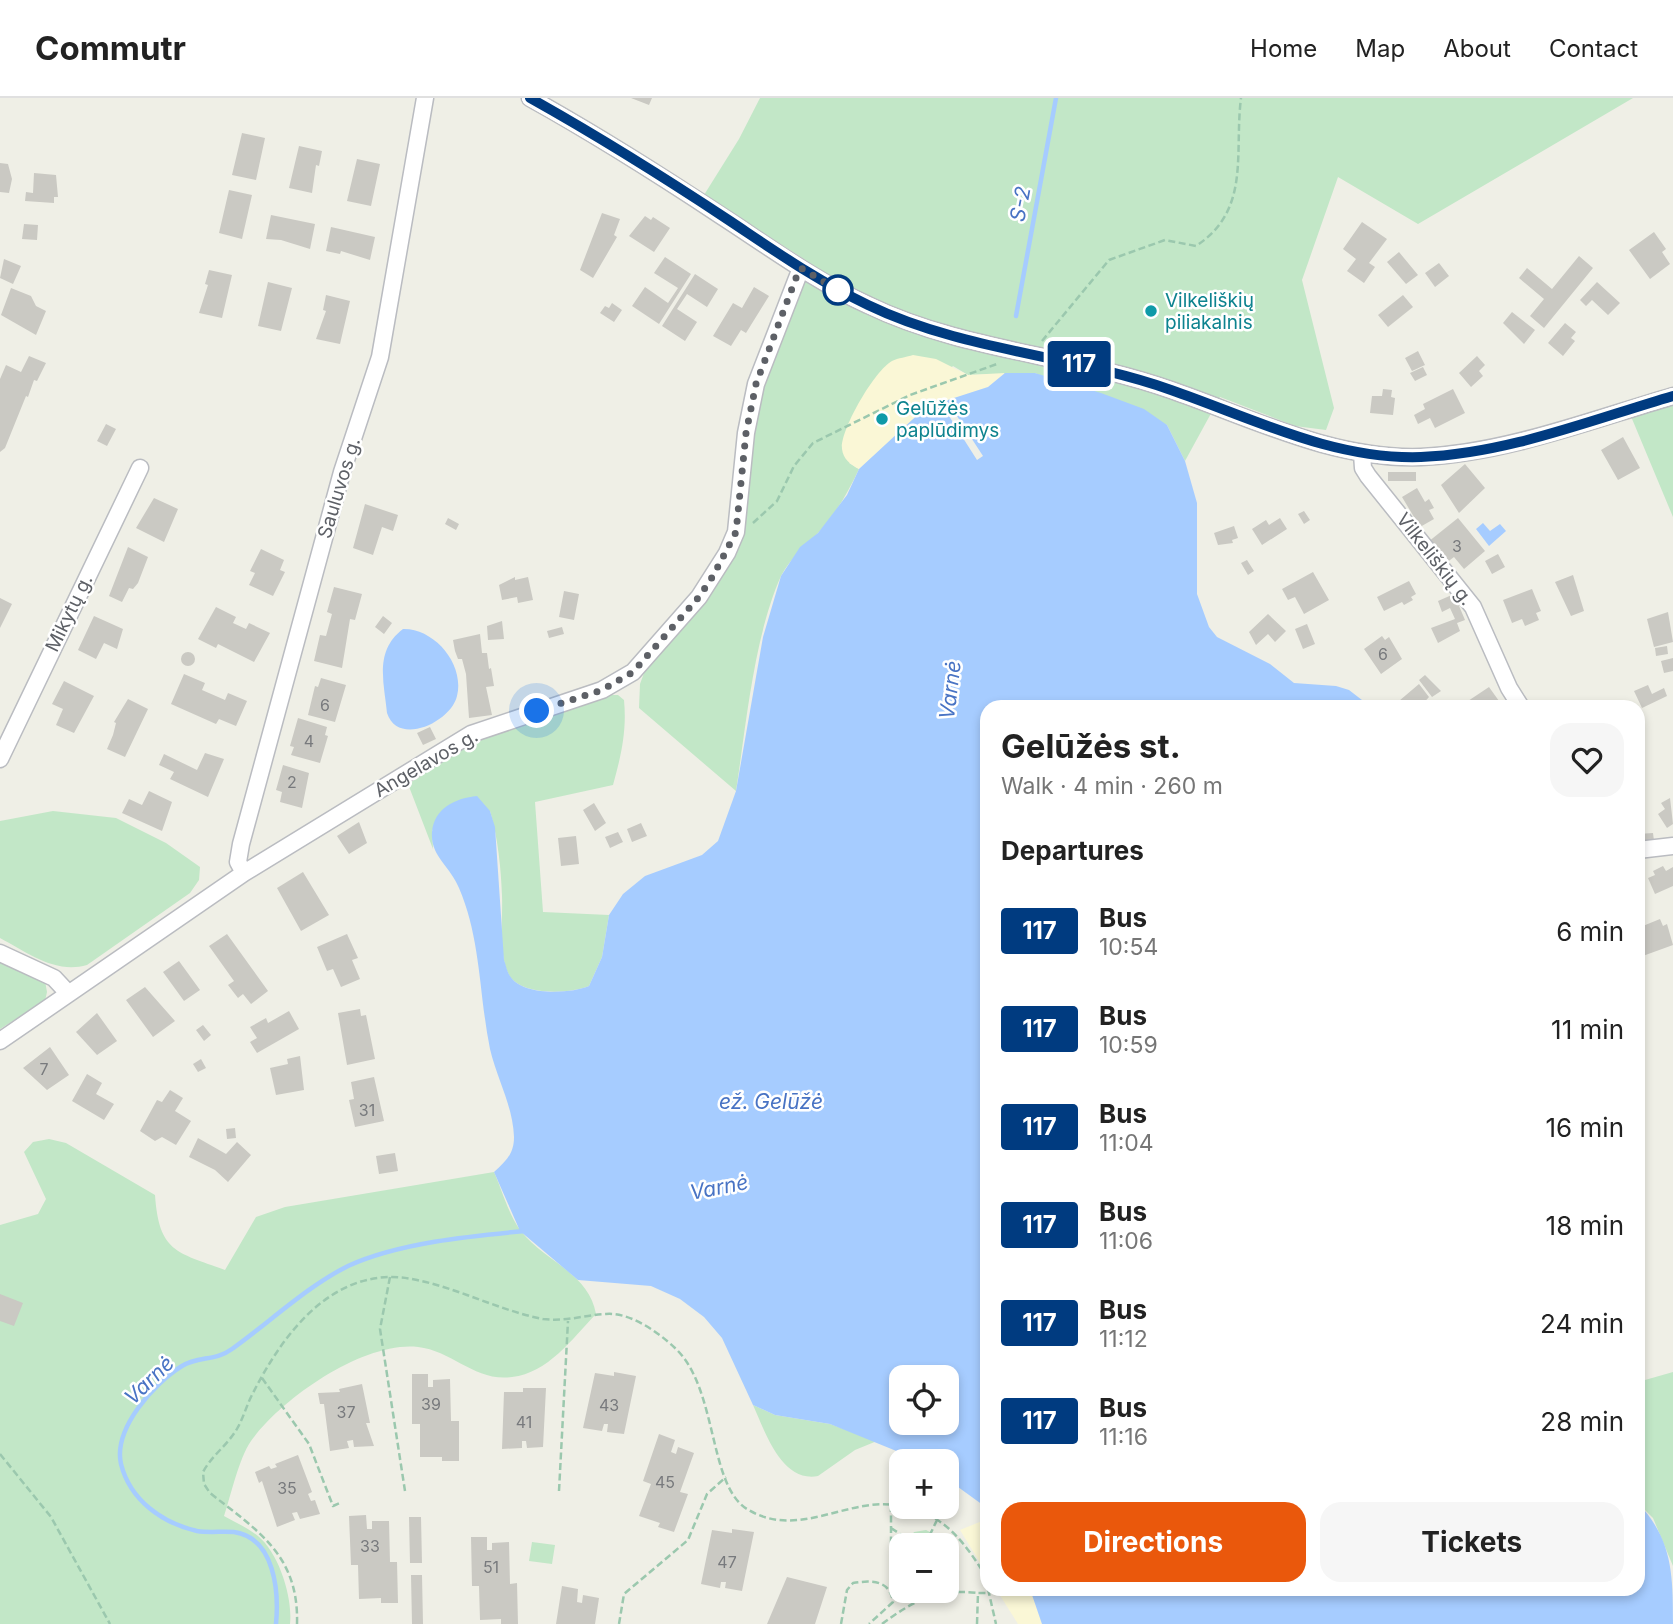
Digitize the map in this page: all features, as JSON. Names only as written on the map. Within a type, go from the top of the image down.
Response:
[{"type":"street","name":"Sauluvos g.","points":[[244,873],[238,858],[244,831],[342,472],[380,357],[425,98]]},
{"type":"street","points":[[530,98],[694,197],[801,268],[868,306],[948,336],[1152,383],[1286,432],[1362,453],[1419,457],[1486,449],[1673,397]]},
{"type":"street","name":"Angelavos g.","points":[[0,1041],[244,873],[471,734],[602,690],[633,672],[699,597],[727,553],[736,532],[750,407],[801,268]]},
{"type":"street","name":"Vilkeliškių g.","points":[[1362,453],[1363,468],[1368,477],[1474,607],[1517,700]]},
{"type":"street","name":"Mikytų g.","points":[[0,759],[140,468]]},
{"type":"street","points":[[1645,849],[1673,846]]},
{"type":"street","points":[[0,953],[54,978],[68,993]]},
{"type":"path","points":[[1029,354],[1058,325],[1110,260],[1165,240],[1196,246],[1212,236],[1238,186],[1241,98]]},
{"type":"path","points":[[750,526],[777,501],[794,466],[813,443],[910,395],[998,364]]},
{"type":"path","points":[[390,1277],[380,1329],[405,1491]]},
{"type":"path","points":[[297,1624],[293,1584],[278,1552],[268,1540],[210,1493],[204,1484],[202,1472],[239,1426],[261,1377],[278,1348],[317,1305],[341,1288],[366,1279],[416,1279],[541,1318],[568,1321],[607,1313],[626,1317],[645,1326],[676,1349],[694,1372],[726,1477],[732,1493],[744,1507],[762,1517],[794,1522],[872,1505],[889,1505]]},
{"type":"path","points":[[559,1491],[568,1321]]},
{"type":"path","points":[[261,1377],[309,1444],[333,1506],[342,1502]]},
{"type":"path","points":[[0,1454],[51,1517],[110,1624]]},
{"type":"path","points":[[619,1624],[624,1594],[688,1540],[707,1494],[726,1477]]},
{"type":"path","points":[[891,1519],[891,1533]]},
{"type":"path","points":[[938,1519],[961,1537],[980,1567]]},
{"type":"path","points":[[891,1528],[899,1533]]},
{"type":"path","points":[[841,1624],[846,1590],[853,1583],[866,1581],[886,1585],[892,1592],[893,1602],[869,1624]]},
{"type":"path","points":[[881,1624],[912,1601],[934,1595],[978,1593],[977,1624]]},
{"type":"path","points":[[989,1596],[996,1624]]},
{"type":"green space","points":[[760,98],[1633,98],[1418,224],[1338,177],[1302,280],[1334,408],[1326,430],[1295,426],[1220,397],[1185,461],[1167,425],[1035,373],[968,375],[953,366],[849,463],[859,469],[841,502],[781,576],[758,653],[736,791],[639,708],[640,684],[648,662],[736,555],[754,435],[767,375],[807,261],[704,195],[739,139]]},
{"type":"green space","points":[[1673,403],[1673,517],[1630,414]]},
{"type":"green space","points":[[609,695],[618,695],[624,700],[625,711],[623,743],[613,785],[535,802],[543,912],[609,915],[602,957],[589,986],[559,992],[535,990],[515,982],[509,975],[503,957],[500,864],[490,811],[432,830],[433,849],[408,784],[479,739]]},
{"type":"green space","points":[[53,811],[116,818],[166,843],[200,867],[199,880],[190,893],[87,965],[64,967],[31,956],[0,938],[0,821]]},
{"type":"green space","points":[[0,960],[45,981],[47,992],[45,1001],[0,1029]]},
{"type":"green space","points":[[49,1139],[66,1143],[155,1195],[161,1228],[173,1247],[194,1259],[225,1270],[256,1217],[285,1207],[494,1172],[509,1210],[521,1231],[585,1288],[596,1314],[548,1362],[525,1374],[512,1377],[487,1375],[431,1350],[418,1347],[397,1348],[373,1353],[326,1376],[303,1391],[265,1424],[251,1441],[243,1457],[224,1516],[258,1536],[272,1553],[287,1589],[290,1624],[0,1624],[0,1225],[38,1214],[46,1199],[24,1152],[33,1142]]},
{"type":"green space","points":[[1673,1372],[1673,1566],[1653,1518],[1645,1510],[1645,1380]]},
{"type":"green space","points":[[753,1405],[775,1415],[830,1424],[877,1441],[855,1450],[818,1476],[805,1476],[794,1472],[776,1453]]},
{"type":"green space","points":[[926,1530],[932,1533],[913,1533]]},
{"type":"green space","points":[[532,1542],[555,1545],[552,1564],[529,1561]]},
{"type":"sand","name":"Gelūžės paplūdimys","points":[[913,355],[936,359],[968,375],[1005,373],[988,387],[926,408],[859,469],[853,466],[844,456],[842,449],[852,415],[868,388],[885,367],[894,360]]},
{"type":"sand","points":[[980,1522],[980,1563],[960,1530]]},
{"type":"sand","points":[[1000,1596],[1032,1596],[1042,1624],[1018,1624]]},
{"type":"water","name":"ež. Gelūžė","points":[[1005,373],[1035,373],[1144,409],[1167,425],[1185,461],[1197,503],[1197,594],[1209,627],[1217,637],[1270,664],[1294,683],[1336,686],[1349,690],[1362,700],[980,700],[980,1503],[959,1488],[959,1449],[891,1449],[830,1424],[775,1415],[753,1405],[722,1338],[704,1317],[680,1299],[651,1286],[578,1280],[520,1231],[494,1172],[511,1153],[514,1137],[508,1103],[486,1029],[472,927],[459,888],[434,848],[432,840],[437,817],[447,806],[461,799],[477,796],[490,811],[495,827],[504,960],[509,974],[525,987],[547,992],[570,991],[589,986],[602,957],[609,915],[623,894],[645,876],[702,855],[718,841],[736,791],[763,637],[781,576],[800,547],[818,533],[847,495],[859,469],[926,407],[988,387]]},
{"type":"water","points":[[1483,523],[1490,531],[1500,524],[1506,531],[1489,546],[1476,529]]},
{"type":"water","points":[[403,629],[426,635],[445,650],[452,660],[458,684],[453,706],[445,714],[424,727],[412,729],[393,723],[387,713],[383,679],[384,657],[388,647]]},
{"type":"water","points":[[1645,1511],[1658,1531],[1669,1559],[1673,1624],[1042,1624],[1032,1596],[1645,1596]]},
{"type":"pier","points":[[955,413],[983,456],[977,460],[949,416]]},
{"type":"building","points":[[631,98],[652,98],[649,105]]},
{"type":"building","points":[[242,133],[265,138],[256,180],[232,175]]},
{"type":"building","points":[[299,146],[322,151],[319,166],[316,165],[312,193],[289,188]]},
{"type":"building","points":[[357,159],[380,164],[371,206],[347,201]]},
{"type":"building","points":[[0,163],[8,164],[12,179],[9,193],[0,192]]},
{"type":"building","points":[[34,173],[56,175],[58,197],[54,197],[54,203],[25,201],[26,192],[33,193]]},
{"type":"building","points":[[229,190],[252,195],[242,239],[219,233]]},
{"type":"building","points":[[602,213],[620,219],[614,235],[617,237],[593,278],[580,270]]},
{"type":"building","points":[[271,215],[315,224],[310,249],[281,240],[266,239]]},
{"type":"building","points":[[645,216],[651,220],[653,217],[670,228],[654,252],[629,236]]},
{"type":"building","points":[[1362,222],[1387,239],[1369,263],[1375,267],[1364,283],[1347,271],[1356,259],[1343,249]]},
{"type":"building","points":[[24,224],[38,225],[37,240],[22,239]]},
{"type":"building","points":[[331,227],[375,237],[370,260],[341,251],[340,254],[326,251]]},
{"type":"building","points":[[1654,232],[1666,249],[1662,252],[1670,264],[1650,279],[1629,250]]},
{"type":"building","points":[[1399,252],[1418,275],[1406,284],[1387,262]]},
{"type":"building","points":[[1579,256],[1593,268],[1544,328],[1530,316],[1544,299],[1519,278],[1527,268],[1552,289]]},
{"type":"building","points":[[665,257],[691,274],[659,324],[632,306],[645,287],[668,303],[678,288],[654,273]]},
{"type":"building","points":[[4,259],[21,266],[13,284],[0,278]]},
{"type":"building","points":[[1439,263],[1449,276],[1435,287],[1425,273]]},
{"type":"building","points":[[209,270],[232,275],[222,318],[199,313],[208,285],[205,284]]},
{"type":"building","points":[[695,274],[718,289],[707,307],[687,294],[677,309],[697,322],[685,341],[662,326]]},
{"type":"building","points":[[268,282],[292,288],[281,331],[258,326]]},
{"type":"building","points":[[1597,282],[1620,303],[1608,315],[1592,300],[1586,306],[1580,300]]},
{"type":"building","points":[[754,287],[769,296],[746,333],[741,330],[731,346],[713,336],[733,303],[742,308]]},
{"type":"building","points":[[11,288],[31,296],[36,306],[46,311],[36,335],[1,315]]},
{"type":"building","points":[[326,295],[350,301],[340,344],[316,339],[326,311],[323,310]]},
{"type":"building","points":[[1403,295],[1413,307],[1388,327],[1378,315]]},
{"type":"building","points":[[612,303],[622,310],[614,322],[600,313],[605,306],[609,308]]},
{"type":"building","points":[[1512,312],[1535,330],[1524,344],[1503,323]]},
{"type":"building","points":[[1565,323],[1576,332],[1571,338],[1575,341],[1563,356],[1548,343]]},
{"type":"building","points":[[1418,351],[1425,365],[1412,371],[1405,358]]},
{"type":"building","points":[[29,356],[46,363],[37,381],[34,380],[5,448],[0,452],[0,379],[6,365],[21,372]]},
{"type":"building","points":[[1477,356],[1485,365],[1479,371],[1483,376],[1471,387],[1459,373]]},
{"type":"building","points":[[1423,367],[1427,375],[1415,381],[1410,373]]},
{"type":"building","points":[[1383,389],[1392,390],[1391,397],[1395,398],[1393,415],[1370,413],[1372,396],[1382,396]]},
{"type":"building","points":[[1453,389],[1465,413],[1435,428],[1430,418],[1418,424],[1414,415],[1425,409],[1423,404]]},
{"type":"building","points":[[106,424],[116,429],[107,446],[97,441]]},
{"type":"building","points":[[1623,437],[1640,468],[1618,480],[1601,450]]},
{"type":"building","points":[[1465,464],[1485,488],[1459,513],[1441,485]]},
{"type":"building","points":[[1388,472],[1416,472],[1416,481],[1388,481]]},
{"type":"building","points":[[1417,488],[1425,502],[1429,499],[1434,508],[1429,510],[1434,519],[1420,527],[1402,497]]},
{"type":"building","points":[[154,498],[178,509],[164,542],[136,528]]},
{"type":"building","points":[[365,504],[398,515],[393,531],[382,527],[373,555],[353,548]]},
{"type":"building","points":[[1304,511],[1310,520],[1304,524],[1298,514]]},
{"type":"building","points":[[448,518],[459,524],[456,530],[445,524]]},
{"type":"building","points":[[1280,518],[1287,529],[1262,545],[1252,529],[1266,520],[1269,525]]},
{"type":"building","points":[[1458,518],[1485,551],[1464,569],[1454,557],[1446,563],[1428,542]]},
{"type":"building","points":[[1234,526],[1238,538],[1232,540],[1233,543],[1218,545],[1214,533]]},
{"type":"building","points":[[128,547],[148,557],[138,583],[133,589],[129,588],[122,602],[109,596]]},
{"type":"building","points":[[261,549],[284,560],[280,570],[285,572],[273,596],[249,585],[255,573],[250,571]]},
{"type":"building","points":[[1498,554],[1505,567],[1492,574],[1485,561]]},
{"type":"building","points":[[1247,560],[1254,571],[1248,575],[1241,563]]},
{"type":"building","points":[[1313,572],[1329,600],[1304,614],[1295,597],[1288,600],[1282,589]]},
{"type":"building","points":[[1573,575],[1584,611],[1571,616],[1555,582]]},
{"type":"building","points":[[515,577],[515,580],[528,577],[533,600],[518,603],[517,597],[502,600],[499,585]]},
{"type":"building","points":[[1409,581],[1416,594],[1411,597],[1413,600],[1384,611],[1377,597]]},
{"type":"building","points":[[334,587],[362,594],[355,620],[350,619],[342,668],[314,661],[320,635],[326,636],[332,614],[327,612]]},
{"type":"building","points":[[1532,589],[1541,611],[1536,613],[1539,620],[1525,626],[1522,619],[1512,623],[1503,600]]},
{"type":"building","points":[[564,591],[579,594],[574,620],[559,617]]},
{"type":"building","points":[[1454,594],[1465,620],[1457,623],[1460,631],[1438,643],[1431,628],[1455,619],[1450,608],[1442,612],[1438,601]]},
{"type":"building","points":[[0,598],[12,604],[0,628]]},
{"type":"building","points":[[216,607],[236,617],[233,623],[246,629],[249,623],[270,633],[254,662],[218,644],[216,648],[198,639]]},
{"type":"building","points":[[1668,612],[1673,642],[1654,647],[1647,619]]},
{"type":"building","points":[[1268,614],[1286,631],[1275,642],[1268,634],[1256,645],[1249,632]]},
{"type":"building","points":[[94,616],[123,629],[117,649],[104,643],[96,659],[78,650]]},
{"type":"building","points":[[383,616],[392,623],[384,634],[375,627]]},
{"type":"building","points":[[502,621],[504,639],[488,640],[487,626]]},
{"type":"building","points":[[1307,624],[1315,644],[1303,649],[1295,629]]},
{"type":"building","points":[[562,627],[564,634],[549,638],[547,631]]},
{"type":"building","points":[[480,634],[482,653],[487,653],[494,686],[486,687],[492,715],[469,718],[466,674],[462,659],[458,659],[453,640]]},
{"type":"building","points":[[1382,636],[1385,640],[1389,637],[1402,659],[1381,674],[1364,649]]},
{"type":"building","points":[[1667,646],[1668,654],[1656,656],[1655,648]]},
{"type":"building","points":[[188,652],[193,654],[193,664],[188,666],[183,664],[181,659],[183,654]]},
{"type":"building","points":[[1673,658],[1673,671],[1664,673],[1661,661]]},
{"type":"building","points":[[184,674],[205,683],[202,690],[225,700],[228,693],[247,701],[236,726],[219,719],[216,724],[171,704]]},
{"type":"building","points":[[1425,675],[1441,691],[1432,697],[1419,680]]},
{"type":"building","points":[[321,678],[346,685],[335,722],[308,715],[315,686],[318,687]]},
{"type":"building","points":[[64,681],[94,696],[74,733],[56,725],[63,709],[52,704]]},
{"type":"building","points":[[1419,684],[1429,697],[1426,700],[1400,700]]},
{"type":"building","points":[[1648,685],[1652,694],[1664,688],[1667,696],[1645,707],[1645,700],[1638,700],[1634,691]]},
{"type":"building","points":[[1489,687],[1498,700],[1470,700]]},
{"type":"building","points":[[128,699],[148,709],[125,757],[107,749],[113,735],[114,722]]},
{"type":"building","points":[[298,718],[327,727],[325,735],[328,736],[320,763],[291,755],[294,747],[290,746]]},
{"type":"building","points":[[430,727],[436,739],[423,745],[417,733]]},
{"type":"building","points":[[205,753],[224,759],[208,797],[170,779],[174,772],[159,765],[164,754],[197,770]]},
{"type":"building","points":[[283,765],[309,773],[302,808],[280,802],[282,792],[276,790]]},
{"type":"building","points":[[149,791],[172,802],[162,831],[122,813],[129,799],[142,805]]},
{"type":"building","points":[[1670,798],[1673,824],[1667,828],[1658,814],[1665,809],[1661,803]]},
{"type":"building","points":[[594,803],[606,823],[595,831],[583,810]]},
{"type":"building","points":[[359,822],[367,843],[349,854],[337,836]]},
{"type":"building","points":[[641,823],[647,836],[632,842],[627,829]]},
{"type":"building","points":[[618,832],[623,842],[610,848],[605,837]]},
{"type":"building","points":[[1653,833],[1654,841],[1645,842],[1645,834]]},
{"type":"building","points":[[576,836],[579,864],[561,866],[558,838]]},
{"type":"building","points":[[1663,866],[1666,871],[1673,867],[1673,886],[1655,894],[1648,878],[1655,875],[1653,871]]},
{"type":"building","points":[[303,872],[329,915],[301,931],[277,888]]},
{"type":"building","points":[[1660,919],[1663,926],[1667,924],[1673,945],[1645,955],[1645,925]]},
{"type":"building","points":[[227,934],[268,991],[251,1004],[243,994],[238,998],[228,985],[234,981],[209,946]]},
{"type":"building","points":[[347,934],[358,958],[352,960],[360,979],[341,987],[333,969],[327,971],[317,947]]},
{"type":"building","points":[[179,961],[200,990],[184,1001],[163,972]]},
{"type":"building","points":[[145,987],[175,1021],[153,1037],[126,1000]]},
{"type":"building","points":[[360,1009],[361,1016],[366,1015],[375,1059],[347,1065],[338,1013]]},
{"type":"building","points":[[289,1011],[299,1029],[257,1053],[250,1042],[257,1038],[250,1027],[266,1018],[268,1023]]},
{"type":"building","points":[[97,1013],[117,1041],[97,1055],[76,1032]]},
{"type":"building","points":[[203,1025],[211,1035],[204,1041],[196,1030]]},
{"type":"building","points":[[50,1047],[69,1075],[47,1090],[23,1068]]},
{"type":"building","points":[[300,1056],[304,1090],[276,1095],[270,1068],[288,1064],[287,1059]]},
{"type":"building","points":[[201,1059],[206,1068],[198,1072],[193,1064]]},
{"type":"building","points":[[87,1074],[102,1083],[96,1094],[114,1104],[104,1120],[72,1101]]},
{"type":"building","points":[[374,1077],[384,1121],[355,1127],[349,1100],[354,1099],[351,1082]]},
{"type":"building","points":[[170,1090],[183,1098],[175,1111],[191,1121],[176,1145],[162,1137],[155,1141],[140,1131],[157,1100],[162,1102]]},
{"type":"building","points":[[235,1128],[236,1138],[227,1139],[226,1129]]},
{"type":"building","points":[[198,1138],[226,1154],[237,1142],[251,1155],[228,1182],[215,1170],[189,1157]]},
{"type":"building","points":[[395,1153],[398,1171],[379,1174],[376,1156]]},
{"type":"building","points":[[0,1294],[23,1303],[14,1326],[0,1321]]},
{"type":"building","points":[[614,1372],[636,1376],[624,1434],[607,1432],[608,1424],[604,1424],[602,1431],[583,1428],[595,1373],[614,1376]]},
{"type":"building","points":[[412,1374],[428,1374],[428,1387],[433,1387],[433,1380],[450,1379],[451,1421],[459,1421],[459,1461],[442,1461],[442,1457],[420,1457],[420,1424],[412,1424]]},
{"type":"building","points":[[362,1384],[370,1423],[366,1423],[374,1446],[354,1447],[353,1440],[347,1441],[349,1448],[330,1451],[324,1404],[320,1404],[318,1393],[340,1392],[339,1389]]},
{"type":"building","points":[[523,1388],[546,1388],[543,1447],[527,1448],[526,1441],[522,1441],[522,1448],[502,1449],[504,1392],[523,1392]]},
{"type":"building","points":[[659,1434],[675,1440],[671,1452],[676,1454],[678,1447],[694,1453],[680,1492],[688,1494],[674,1532],[658,1527],[660,1523],[639,1516],[651,1484],[643,1481]]},
{"type":"building","points":[[298,1455],[312,1492],[308,1494],[311,1501],[315,1500],[320,1514],[300,1519],[297,1512],[292,1513],[295,1520],[277,1527],[262,1481],[259,1483],[255,1472],[269,1466],[271,1469],[277,1467],[275,1464]]},
{"type":"building","points":[[366,1515],[367,1529],[372,1529],[372,1521],[389,1521],[390,1562],[397,1562],[398,1603],[381,1603],[381,1598],[359,1599],[358,1565],[351,1565],[349,1516]]},
{"type":"building","points":[[409,1517],[421,1517],[422,1563],[410,1563]]},
{"type":"building","points":[[732,1529],[754,1532],[742,1591],[725,1588],[726,1582],[721,1582],[720,1588],[701,1584],[712,1530],[732,1533]]},
{"type":"building","points":[[471,1537],[487,1537],[487,1550],[492,1550],[492,1543],[509,1542],[510,1584],[517,1583],[518,1624],[501,1624],[501,1619],[480,1620],[479,1586],[472,1586]]},
{"type":"building","points":[[411,1575],[422,1575],[423,1624],[412,1624]]},
{"type":"building","points":[[787,1577],[827,1587],[815,1624],[767,1624]]},
{"type":"building","points":[[562,1586],[578,1589],[577,1602],[582,1603],[583,1595],[599,1598],[595,1624],[556,1624]]},
{"type":"waterway","name":"S-2","points":[[1016,316],[1056,98]]},
{"type":"waterway","name":"Varnė","points":[[276,1624],[272,1568],[258,1544],[248,1536],[234,1532],[197,1531],[172,1522],[149,1508],[132,1489],[125,1477],[120,1450],[129,1422],[148,1395],[182,1366],[226,1353],[303,1294],[348,1266],[411,1246],[525,1231]]},
{"type":"bus line","name":"117","points":[[530,98],[694,197],[801,268],[868,306],[948,336],[1152,383],[1339,449],[1387,456],[1419,457],[1486,449],[1673,396]]},
{"type":"place","name":"Vilkeliškių piliakalnis","points":[[1151,311]]},
{"type":"place","name":"Gelūžės paplūdimys","points":[[882,419]]},
{"type":"route","points":[[537,711],[602,690],[624,679],[699,597],[727,553],[736,532],[750,407],[796,278],[801,268],[838,290]]}]
